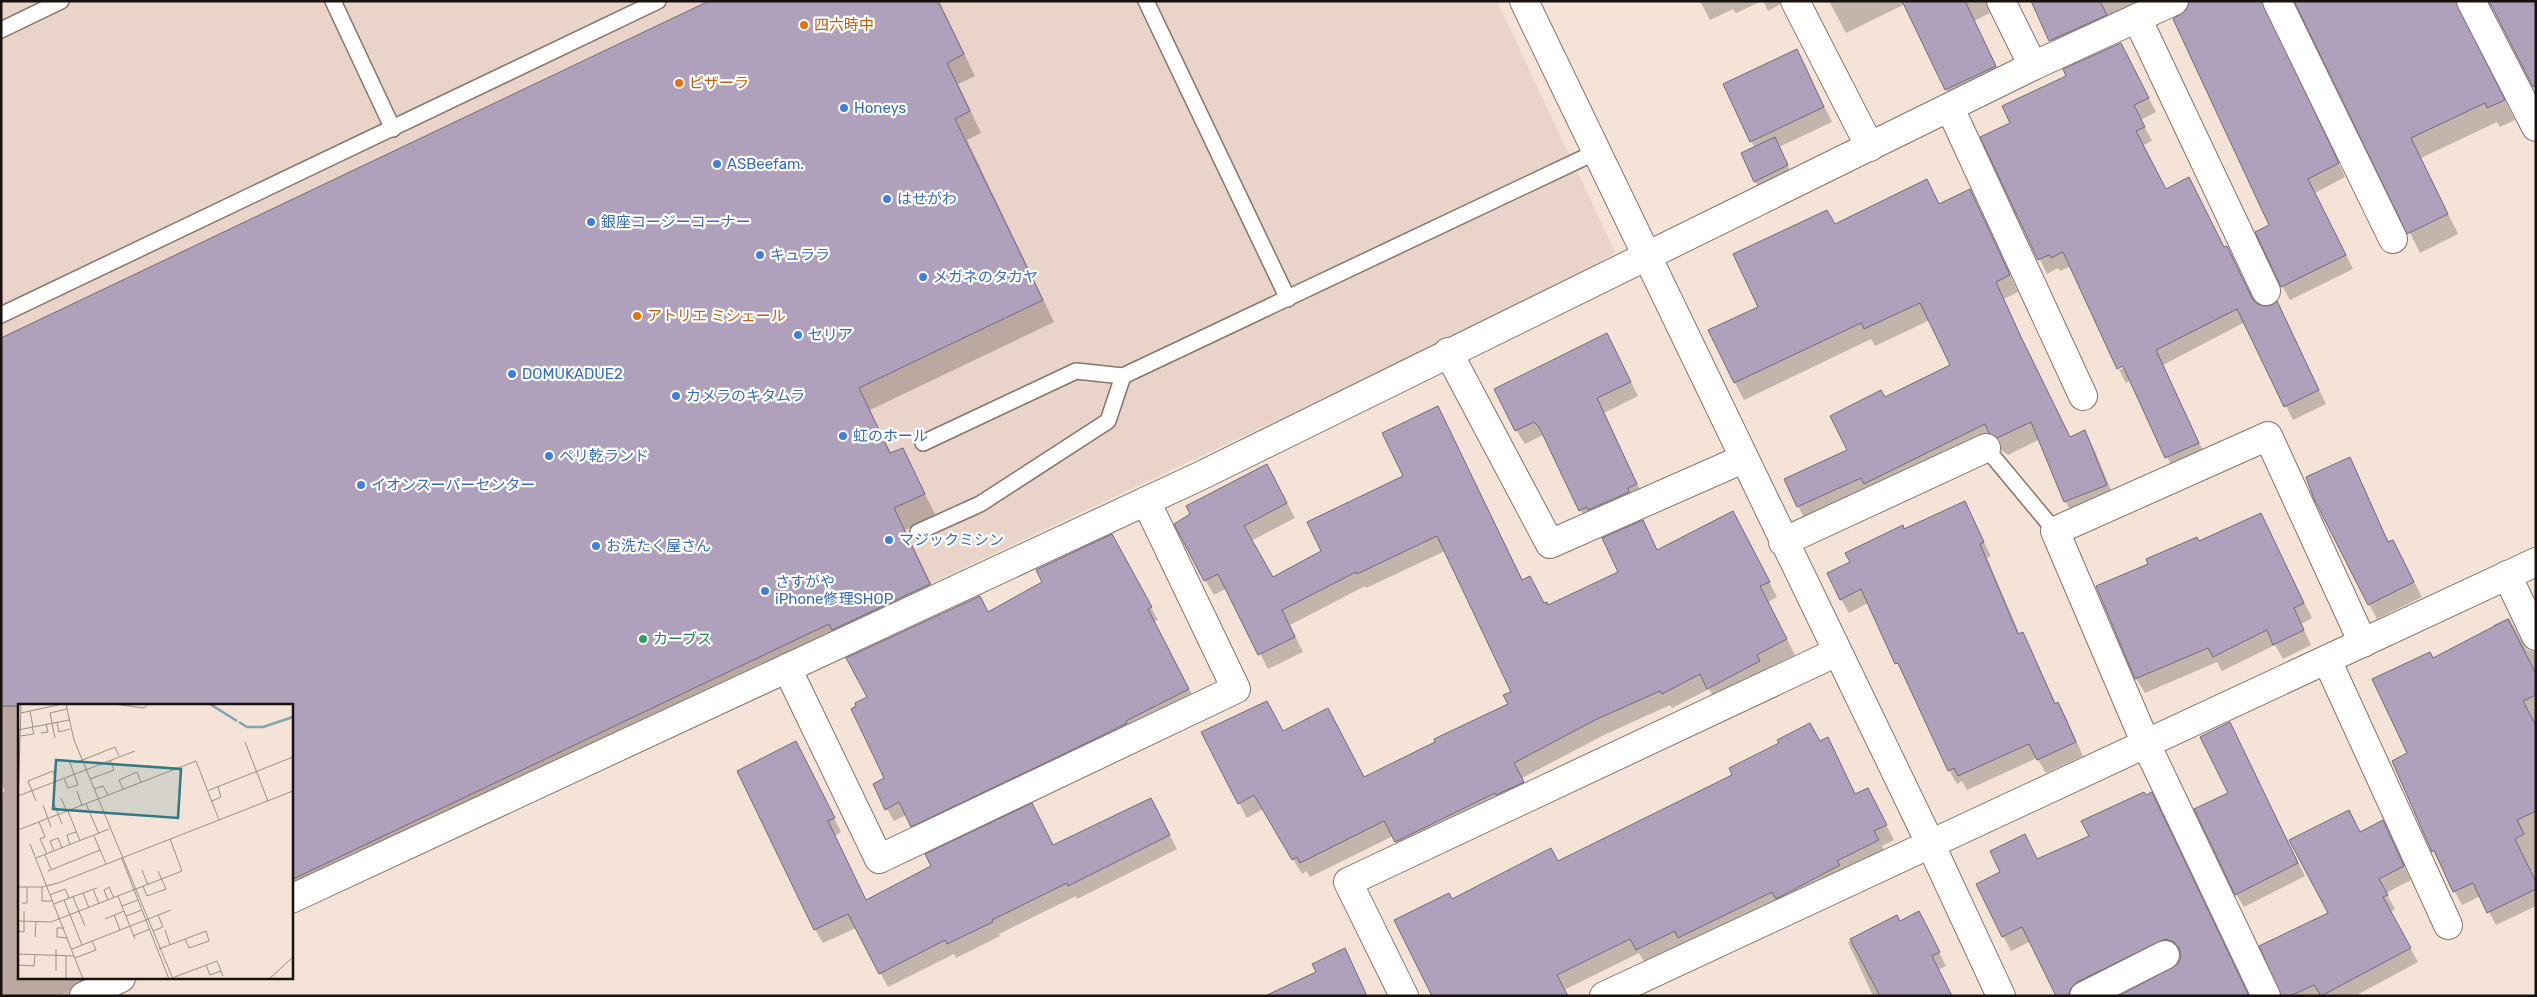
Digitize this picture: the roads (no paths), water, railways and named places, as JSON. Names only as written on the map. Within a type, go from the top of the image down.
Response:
[{"type":"street","points":[[1524,1],[1647,254],[1783,542],[1930,843],[2001,996]]},
{"type":"street","points":[[1795,1],[1870,147]]},
{"type":"street","points":[[2001,1],[2033,66]]},
{"type":"street","points":[[292,899],[1146,501],[2033,66],[2174,1]]},
{"type":"street","points":[[2276,1],[2393,239]]},
{"type":"street","points":[[2471,1],[2536,126]]},
{"type":"street","points":[[2137,18],[2266,291]]},
{"type":"street","points":[[1950,108],[2083,396]]},
{"type":"street","points":[[1448,352],[1550,544],[1743,459]]},
{"type":"street","points":[[2266,996],[2146,744],[2055,530],[2268,436],[2363,643]]},
{"type":"street","points":[[1783,542],[1986,448]]},
{"type":"street","points":[[787,668],[879,859],[1236,689],[1146,501]]},
{"type":"street","points":[[1604,996],[2536,562]]},
{"type":"street","points":[[2507,575],[2536,636]]},
{"type":"street","points":[[1404,996],[1348,882],[1837,652]]},
{"type":"street","points":[[2327,660],[2448,925]]},
{"type":"street","points":[[2084,996],[2165,954]]},
{"type":"street","points":[[84,996],[117,980]]},
{"type":"lane","points":[[1,30],[61,1]]},
{"type":"lane","points":[[333,1],[393,129]]},
{"type":"lane","points":[[1,315],[658,1]]},
{"type":"lane","points":[[1146,1],[1288,299]]},
{"type":"lane","points":[[923,443],[1076,371],[1123,376],[1596,152]]},
{"type":"lane","points":[[918,532],[980,504],[1108,421],[1123,376]]},
{"type":"lane","points":[[1986,448],[2055,530]]},
{"type":"place","name":"四六時中","points":[[804,25]]},
{"type":"place","name":"ピザーラ","points":[[679,83]]},
{"type":"place","name":"Honeys","points":[[844,108]]},
{"type":"place","name":"ASBeefam.","points":[[717,164]]},
{"type":"place","name":"はせがわ","points":[[887,199]]},
{"type":"place","name":"銀座コージーコーナー","points":[[591,222]]},
{"type":"place","name":"キュララ","points":[[760,255]]},
{"type":"place","name":"メガネのタカヤ","points":[[923,277]]},
{"type":"place","name":"アトリエ ミシェール","points":[[637,316]]},
{"type":"place","name":"セリア","points":[[798,335]]},
{"type":"place","name":"DOMUKADUE2","points":[[512,374]]},
{"type":"place","name":"カメラのキタムラ","points":[[676,396]]},
{"type":"place","name":"虹のホール","points":[[843,436]]},
{"type":"place","name":"ペリ乾ランド","points":[[549,456]]},
{"type":"place","name":"イオンスーパーセンター","points":[[361,485]]},
{"type":"place","name":"マジックミシン","points":[[889,540]]},
{"type":"place","name":"お洗たく屋さん","points":[[596,546]]},
{"type":"place","name":"さすがや iPhone修理SHOP","points":[[765,591]]},
{"type":"place","name":"カーブス","points":[[643,639]]}]
